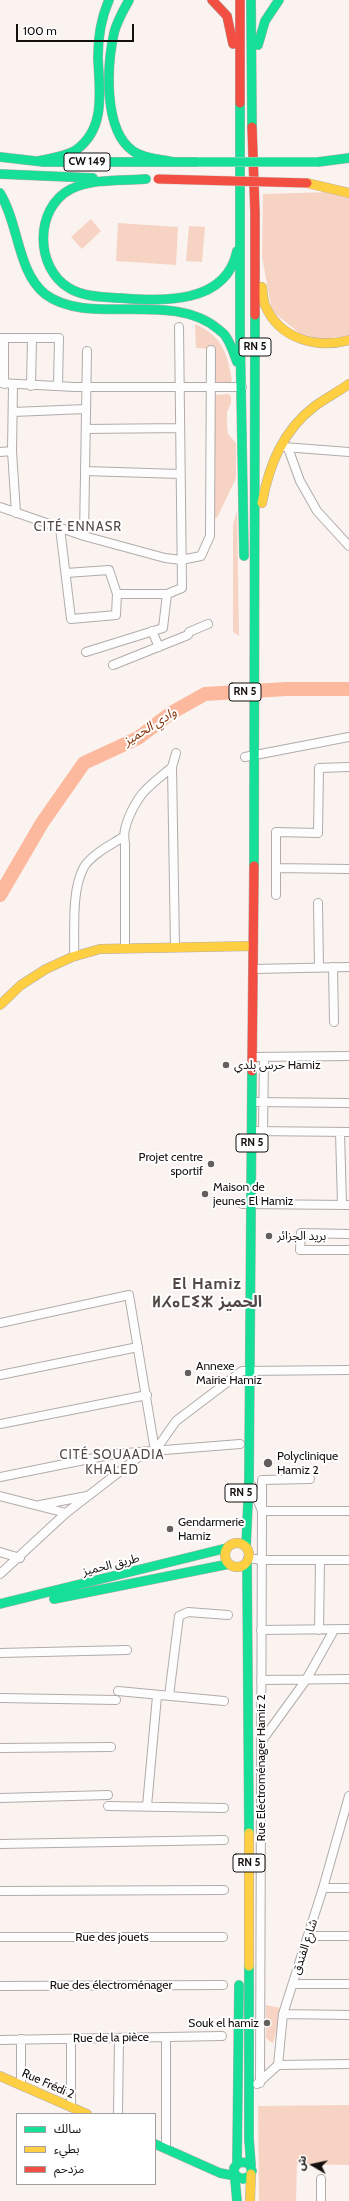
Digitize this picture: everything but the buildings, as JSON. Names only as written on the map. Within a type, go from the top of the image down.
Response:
[{"type":"main road","points":[[38,161],[64,156],[77,150],[91,137],[98,120],[99,43],[102,20],[109,0]]},
{"type":"main road","points":[[129,0],[121,13],[111,45],[111,104],[115,123],[120,136],[132,151],[174,162]]},
{"type":"main road","points":[[212,0],[227,16],[231,32],[236,66],[240,143]]},
{"type":"main road","name":"RN 5","points":[[240,0],[240,210],[244,564]]},
{"type":"main road","name":"RN 5","points":[[246,1204],[253,1102],[253,969],[249,946],[245,756],[250,738],[250,645],[255,556],[255,213],[252,138],[251,0]]},
{"type":"main road","points":[[252,138],[257,53],[261,27],[266,15],[280,0]]},
{"type":"main road","name":"CW 149","points":[[0,157],[38,161],[349,163]]},
{"type":"main road","points":[[318,162],[349,158]]},
{"type":"main road","name":"CW 149","points":[[0,174],[44,177],[307,183],[349,182]]},
{"type":"main road","points":[[146,179],[88,184],[71,189],[58,200],[49,214],[43,228],[42,243],[45,260],[55,277],[70,289],[82,294],[100,297],[191,297],[206,291],[220,282],[230,268],[236,254],[240,210]]},
{"type":"main road","points":[[307,183],[349,193]]},
{"type":"main road","points":[[0,193],[11,211],[27,268],[34,283],[46,295],[63,303],[84,308],[173,310],[194,315],[213,324],[225,335],[236,354],[242,387]]},
{"type":"main road","points":[[255,213],[260,280],[265,305],[275,322],[295,337],[311,344],[330,346],[349,340]]},
{"type":"main road","points":[[255,556],[265,486],[274,457],[284,447],[290,430],[315,406],[349,384]]},
{"type":"main road","name":"RN 5","points":[[245,595],[250,645]]},
{"type":"main road","name":"RN 5","points":[[250,738],[255,755],[249,946],[245,1371],[249,1480],[246,1547],[248,1583],[250,2201]]},
{"type":"main road","points":[[0,1005],[17,988],[35,975],[74,956],[100,949],[249,946]]},
{"type":"main road","name":"RN 5","points":[[236,1538],[241,1502],[240,1444],[245,1371]]},
{"type":"main road","points":[[222,1549],[236,1538],[246,1547]]},
{"type":"main road","name":"RN 5","points":[[222,1549],[241,1584],[239,1954]]},
{"type":"main road","name":"طريق الحميز","points":[[0,1604],[222,1549]]},
{"type":"main road","points":[[230,1565],[247,1560]]},
{"type":"main road","name":"طريق الحميز","points":[[0,1609],[230,1565]]},
{"type":"main road","points":[[238,2201],[234,2168],[237,2163],[239,1978]]},
{"type":"main road","name":"Rue Frédi 2","points":[[0,2076],[85,2113]]},
{"type":"main road","points":[[156,2144],[220,2173],[243,2179],[251,2170],[244,2161],[237,2163],[220,2173]]},
{"type":"street","points":[[117,594],[167,594],[182,588],[179,326]]},
{"type":"street","points":[[58,386],[58,338],[2,338],[2,384],[13,386],[242,387]]},
{"type":"street","points":[[31,386],[32,339]]},
{"type":"street","points":[[0,507],[84,536],[165,558],[181,560],[201,556],[210,536],[211,350]]},
{"type":"street","points":[[84,536],[87,351]]},
{"type":"street","points":[[13,386],[12,451],[16,513]]},
{"type":"street","points":[[13,412],[86,409]]},
{"type":"street","points":[[86,429],[180,428]]},
{"type":"street","points":[[349,452],[284,447],[300,481],[317,510],[349,546]]},
{"type":"street","points":[[0,452],[12,451]]},
{"type":"street","points":[[85,472],[180,474]]},
{"type":"street","points":[[60,528],[71,620],[116,615],[117,594],[109,570],[66,573]]},
{"type":"street","points":[[86,652],[163,628],[167,594]]},
{"type":"street","points":[[113,665],[188,635],[189,632],[208,624]]},
{"type":"street","points":[[152,631],[159,647]]},
{"type":"street","points":[[245,756],[349,737]]},
{"type":"street","points":[[175,947],[172,767],[176,754]]},
{"type":"street","points":[[125,948],[123,836],[131,813],[142,794],[172,767]]},
{"type":"street","points":[[276,895],[276,832],[318,833],[319,768],[349,767]]},
{"type":"street","points":[[74,956],[77,885],[85,866],[97,854],[123,836]]},
{"type":"street","points":[[276,868],[349,869]]},
{"type":"street","points":[[318,903],[319,968]]},
{"type":"street","points":[[333,967],[334,1022]]},
{"type":"street","points":[[253,969],[349,967]]},
{"type":"street","points":[[253,1057],[349,1056]]},
{"type":"street","points":[[263,1131],[264,1057]]},
{"type":"street","points":[[253,1102],[349,1103]]},
{"type":"street","points":[[252,1131],[349,1132]]},
{"type":"street","points":[[246,1204],[345,1205],[340,1132]]},
{"type":"street","points":[[349,1234],[301,1233],[300,1250],[349,1250]]},
{"type":"street","points":[[0,1323],[129,1295],[147,1395],[155,1451]]},
{"type":"street","points":[[0,1375],[138,1347]]},
{"type":"street","points":[[155,1451],[176,1421],[245,1371],[349,1370]]},
{"type":"street","points":[[0,1424],[147,1395]]},
{"type":"street","points":[[0,1477],[114,1454],[240,1444]]},
{"type":"street","points":[[0,1574],[20,1558],[66,1514],[144,1452]]},
{"type":"street","name":"Rue Eléctroménager Hamiz 2","points":[[249,1480],[262,1511],[260,2083]]},
{"type":"street","points":[[310,1480],[262,1480],[262,1511],[349,1511]]},
{"type":"street","points":[[0,1496],[66,1514]]},
{"type":"street","points":[[37,1505],[88,1496]]},
{"type":"street","points":[[0,1552],[20,1558]]},
{"type":"street","points":[[247,1560],[349,1560]]},
{"type":"street","points":[[319,1630],[320,1561]]},
{"type":"street","points":[[169,1696],[179,1616],[188,1612],[228,1615]]},
{"type":"street","points":[[262,1630],[349,1630]]},
{"type":"street","points":[[261,1742],[306,1680],[334,1630]]},
{"type":"street","points":[[0,1653],[127,1650]]},
{"type":"street","points":[[261,1680],[349,1679]]},
{"type":"street","points":[[118,1691],[157,1696],[224,1701]]},
{"type":"street","points":[[147,1806],[157,1696]]},
{"type":"street","points":[[0,1698],[116,1700]]},
{"type":"street","points":[[0,1748],[111,1747]]},
{"type":"street","points":[[0,1798],[108,1795]]},
{"type":"street","name":"شارع الفندق","points":[[278,2065],[283,2014],[323,1888],[349,1796]]},
{"type":"street","points":[[108,1806],[224,1808]]},
{"type":"street","points":[[0,1844],[224,1840]]},
{"type":"street","points":[[323,1888],[349,1888]]},
{"type":"street","points":[[0,1891],[224,1890]]},
{"type":"street","points":[[308,1936],[349,1936]]},
{"type":"street","name":"Rue des jouets","points":[[0,1937],[223,1937]]},
{"type":"street","points":[[293,1984],[349,1984]]},
{"type":"street","name":"Rue des électroménager","points":[[0,1986],[223,1986]]},
{"type":"street","points":[[283,2014],[349,2014]]},
{"type":"street","name":"Rue de la pièce","points":[[0,2040],[222,2036]]},
{"type":"street","points":[[166,2037],[166,2149]]},
{"type":"street","points":[[118,2113],[119,2038]]},
{"type":"street","points":[[21,2039],[21,2085]]},
{"type":"street","points":[[71,2039],[71,2107]]},
{"type":"street","points":[[250,2088],[260,2083],[278,2065],[349,2064]]},
{"type":"street","points":[[320,2201],[321,2179]]},
{"type":"shaded area","points":[[332,192],[349,195],[349,335],[322,340],[299,333],[272,311],[262,257],[263,194]]},
{"type":"shaded area","points":[[91,219],[101,231],[82,249],[71,237]]},
{"type":"shaded area","points":[[118,223],[178,227],[176,265],[116,261]]},
{"type":"shaded area","points":[[189,226],[205,227],[202,262],[186,261]]},
{"type":"shaded area","points":[[195,324],[211,334],[222,346],[230,370],[232,380],[230,383],[214,384],[213,349],[196,348]]},
{"type":"shaded area","points":[[228,394],[231,396],[231,403],[227,412],[227,426],[228,434],[236,443],[236,478],[217,518],[213,517],[215,395]]},
{"type":"shaded area","points":[[237,510],[239,636],[233,632],[233,525]]},
{"type":"shaded area","points":[[266,2005],[281,2008],[274,2041],[272,2043],[266,2038]]},
{"type":"shaded area","points":[[349,2105],[349,2165],[297,2164],[296,2201],[259,2201],[258,2106]]},
{"type":"waterway","name":"وادي الحميز","points":[[0,895],[42,823],[84,763],[138,738],[171,713],[205,694],[286,689],[349,689]]},
{"type":"traffic: fast","points":[[38,161],[62,156],[76,150],[86,141],[93,131],[97,119],[100,95],[98,57],[99,35],[109,0]]},
{"type":"traffic: fast","points":[[129,0],[120,16],[114,33],[110,62],[110,96],[116,128],[123,141],[137,154],[174,162]]},
{"type":"traffic: fast","points":[[251,0],[252,127]]},
{"type":"traffic: fast","points":[[258,45],[265,21],[279,0]]},
{"type":"traffic: fast","points":[[240,103],[240,331],[244,556]]},
{"type":"traffic: fast","points":[[0,157],[44,162],[197,162]]},
{"type":"traffic: fast","points":[[318,162],[349,158]]},
{"type":"traffic: fast","points":[[197,162],[318,162]]},
{"type":"traffic: fast","points":[[0,174],[93,178]]},
{"type":"traffic: fast","points":[[146,179],[108,181],[80,185],[71,189],[59,198],[50,210],[45,223],[43,238],[45,253],[50,267],[58,279],[69,288],[87,295],[137,299],[173,299],[190,296],[206,290],[220,282],[231,269],[237,251]]},
{"type":"traffic: fast","points":[[0,193],[11,219],[23,260],[36,284],[45,294],[63,303],[84,308],[154,309],[178,312],[199,318],[225,335],[237,362]]},
{"type":"traffic: fast","points":[[254,866],[255,315]]},
{"type":"traffic: fast","points":[[246,1547],[249,1480],[252,1071]]},
{"type":"traffic: fast","points":[[0,1604],[227,1548]]},
{"type":"traffic: fast","points":[[247,1562],[249,1833]]},
{"type":"traffic: fast","points":[[54,1599],[229,1564]]},
{"type":"traffic: fast","points":[[249,1966],[249,2139],[251,2165]]},
{"type":"traffic: fast","points":[[237,2163],[239,1985]]},
{"type":"traffic: fast","points":[[156,2144],[220,2173],[236,2176]]},
{"type":"traffic: fast","points":[[236,2176],[243,2179],[250,2176],[252,2171],[249,2163],[239,2162],[234,2168],[237,2201]]},
{"type":"traffic: slow","points":[[307,183],[349,193]]},
{"type":"traffic: slow","points":[[262,287],[264,303],[271,317],[289,333],[300,339],[312,342],[324,343],[349,340]]},
{"type":"traffic: slow","points":[[262,503],[273,462],[279,449],[294,426],[315,406],[349,384]]},
{"type":"traffic: slow","points":[[0,1005],[21,985],[46,969],[72,957],[100,949],[253,946]]},
{"type":"traffic: slow","points":[[237,1543],[246,1546],[249,1555],[246,1564],[237,1567],[228,1564],[225,1555],[228,1546],[237,1543]]},
{"type":"traffic: slow","points":[[249,1833],[249,1966]]},
{"type":"traffic: slow","points":[[0,2076],[85,2113]]},
{"type":"traffic: slow","points":[[250,2201],[251,2174]]},
{"type":"traffic: jam","points":[[212,0],[227,16],[233,44]]},
{"type":"traffic: jam","points":[[240,0],[240,103]]},
{"type":"traffic: jam","points":[[252,127],[255,213],[255,315]]},
{"type":"traffic: jam","points":[[158,179],[307,183]]},
{"type":"traffic: jam","points":[[252,1071],[254,866]]},
{"type":"place","name":"حرس بلدي Hamiz","points":[[226,1065]]},
{"type":"place","name":"Projet centre sportif","points":[[211,1164]]},
{"type":"place","name":"Maison de jeunes El Hamiz","points":[[205,1194]]},
{"type":"place","name":"بريد الجزائر","points":[[269,1236]]},
{"type":"place","name":"Annexe Mairie Hamiz","points":[[188,1373]]},
{"type":"place","name":"Polyclinique Hamiz 2","points":[[268,1463]]},
{"type":"place","name":"Gendarmerie Hamiz","points":[[170,1529]]},
{"type":"place","name":"Souk el hamiz","points":[[267,2023]]},
{"type":"district","name":"CITÉ ENNASR","points":[[78,527]]},
{"type":"district","name":"El Hamiz ⵍⵃⴰⵎⵉⵣ الحميز","points":[[207,1293]]},
{"type":"district","name":"CITÉ SOUAADIA KHALED","points":[[112,1462]]}]
